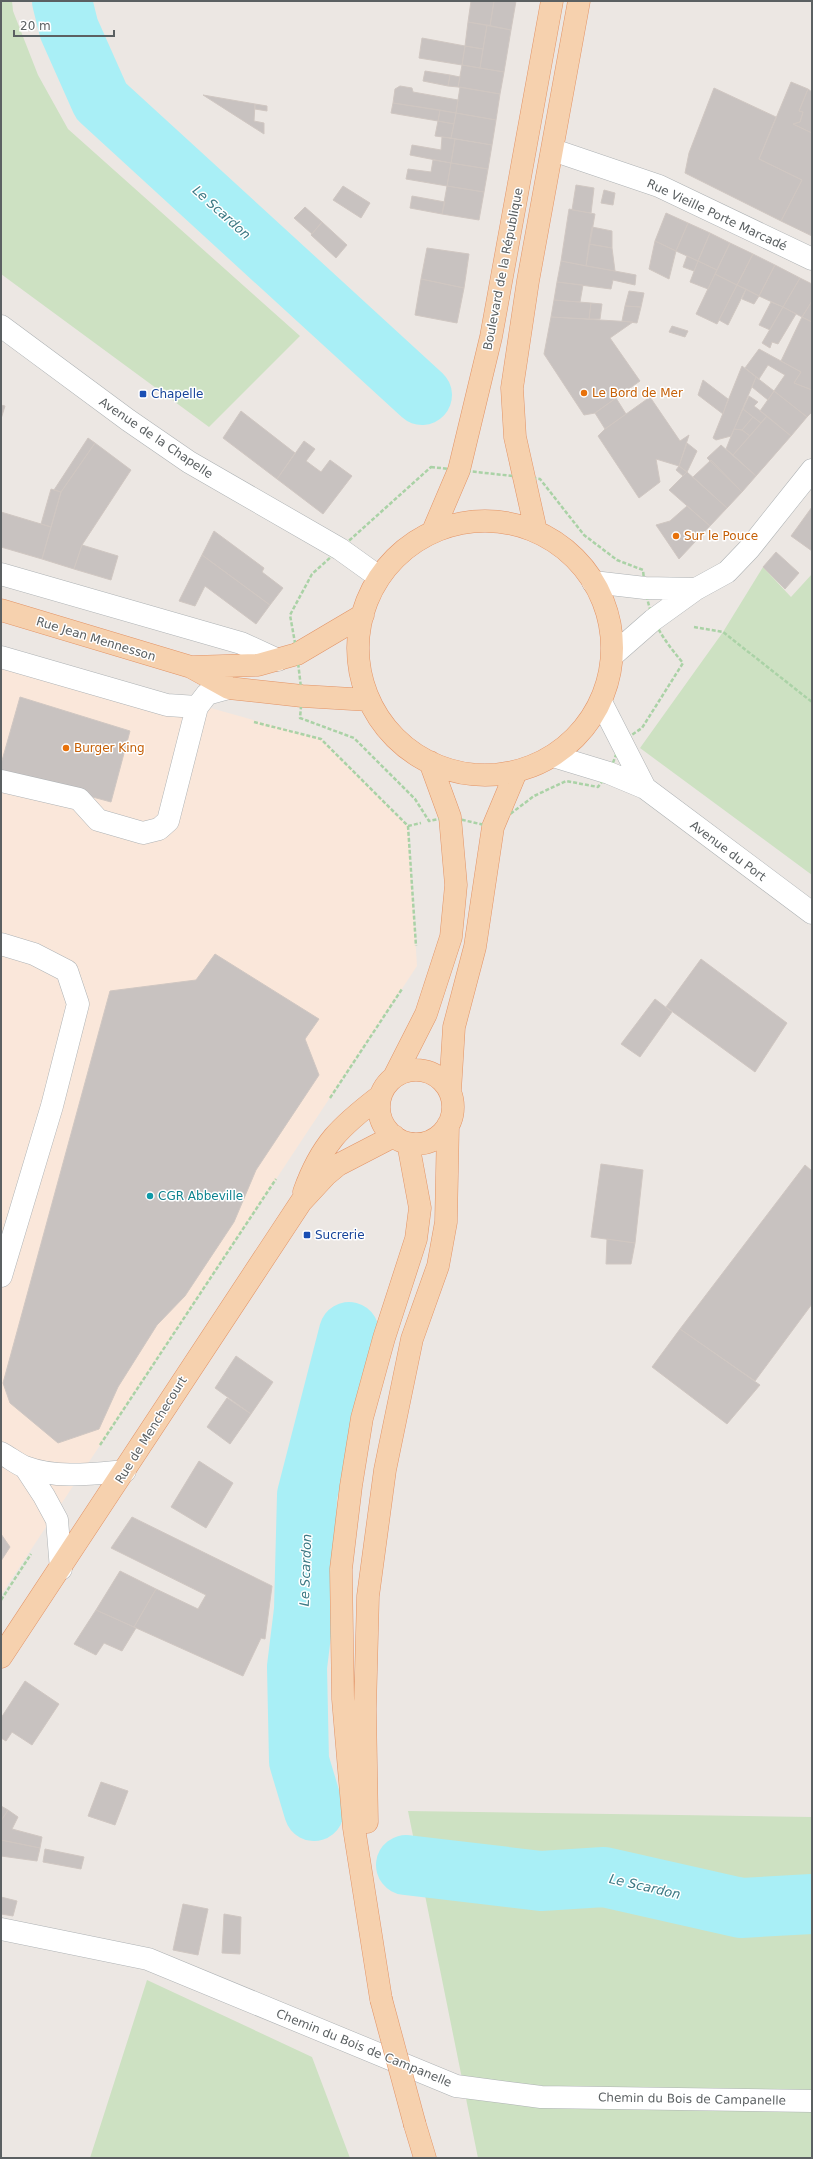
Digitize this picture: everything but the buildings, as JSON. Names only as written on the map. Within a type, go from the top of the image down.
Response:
[{"type":"main road","name":"Boulevard de la République","points":[[433,531],[459,470],[491,337],[552,1]]},
{"type":"main road","points":[[536,531],[515,437],[512,388],[528,281],[579,1]]},
{"type":"main road","points":[[473,521],[513,523],[536,531],[562,547],[592,582],[602,597],[610,625],[613,655],[609,679],[601,702],[581,733],[553,756],[516,772],[485,776],[454,772],[413,753],[396,739],[369,700],[362,680],[358,647],[362,615],[379,577],[404,550],[433,531],[473,521]]},
{"type":"main road","name":"Rue Jean Mennesson","points":[[1,610],[191,667],[229,688],[302,696],[369,700]]},
{"type":"main road","name":"Rue Jean Mennesson","points":[[191,667],[258,665],[288,657],[362,615]]},
{"type":"main road","points":[[430,762],[439,819],[456,885],[450,936],[426,1014],[395,1075],[386,1084],[380,1096],[378,1109],[382,1122],[388,1131],[401,1140],[420,1144],[431,1141],[441,1134],[448,1125]]},
{"type":"main road","points":[[376,1975],[368,1834],[365,1709],[368,1596],[385,1470],[412,1339],[440,1259],[446,1222],[448,1125],[453,1103],[450,1091],[454,1027],[475,948],[492,827],[516,772]]},
{"type":"main road","points":[[395,1075],[407,1070],[420,1070],[432,1073],[443,1080],[450,1091]]},
{"type":"main road","name":"Rue de Menchecourt","points":[[300,1202],[312,1168],[328,1142],[358,1113],[380,1096]]},
{"type":"main road","points":[[401,1140],[420,1208],[416,1239],[384,1338],[362,1418],[341,1569],[343,1699],[354,1828],[376,1975],[381,1999],[425,2158]]},
{"type":"main road","name":"Rue de Menchecourt","points":[[1,1657],[44,1591],[61,1569],[125,1471],[153,1424],[300,1202],[326,1175],[338,1165],[401,1140]]},
{"type":"street","name":"Rue Vieille Porte Marcadé","points":[[553,150],[659,186],[812,258]]},
{"type":"street","name":"Avenue de la Chapelle","points":[[1,326],[128,420],[189,462],[340,549],[379,577]]},
{"type":"street","points":[[613,655],[696,589],[727,572],[749,549],[812,470]]},
{"type":"street","points":[[1,574],[288,657]]},
{"type":"street","points":[[592,582],[645,588],[696,589]]},
{"type":"street","points":[[1,657],[168,704],[197,707]]},
{"type":"street","points":[[1,781],[79,799],[98,820],[143,833],[159,829],[168,821],[197,707],[207,694],[229,688]]},
{"type":"street","name":"Avenue du Port","points":[[601,702],[645,788]]},
{"type":"street","name":"Avenue du Port","points":[[553,756],[608,773],[645,788],[812,913]]},
{"type":"street","points":[[1,944],[34,954],[67,971],[78,1004],[52,1106],[1,1276]]},
{"type":"street","points":[[1,1453],[25,1467],[54,1474],[125,1471]]},
{"type":"street","points":[[25,1467],[44,1496],[54,1516],[61,1569]]},
{"type":"street","name":"Chemin du Bois de Campanelle","points":[[1,1929],[148,1960],[456,2086],[541,2097],[812,2101]]},
{"type":"path","points":[[408,826],[439,819],[492,827],[534,796],[566,781],[598,787],[608,773],[621,742],[642,728],[683,663],[662,637],[645,588],[643,570],[617,560],[584,535],[540,479],[431,467],[312,574],[290,615],[288,657],[302,696],[300,718],[354,738],[415,799],[439,819]]},
{"type":"path","points":[[692,626],[723,632],[812,702]]},
{"type":"path","points":[[248,720],[321,739],[408,826],[416,950]]},
{"type":"path","points":[[326,1104],[404,986]]},
{"type":"path","points":[[81,1474],[278,1177]]},
{"type":"path","points":[[1,1600],[54,1516]]},
{"type":"shaded area","points":[[1,649],[321,739],[408,826],[417,966],[1,1595]]},
{"type":"green space","points":[[1,1],[12,1],[13,11],[38,75],[68,129],[300,336],[209,427],[1,274]]},
{"type":"green space","points":[[763,567],[791,597],[812,574],[812,875],[640,748],[723,632]]},
{"type":"green space","points":[[408,1811],[812,1817],[812,2158],[478,2158]]},
{"type":"green space","points":[[147,1980],[312,2057],[350,2158],[90,2158]]},
{"type":"waterway","name":"Le Scardon","points":[[62,1],[69,29],[101,101],[422,395]]},
{"type":"waterway","name":"Le Scardon","points":[[314,1811],[299,1761],[297,1667],[304,1610],[307,1495],[349,1332]]},
{"type":"waterway","name":"Le Scardon","points":[[406,1865],[541,1881],[604,1877],[741,1908],[812,1904]]},
{"type":"place","name":"Le Bord de Mer","points":[[584,393]]},
{"type":"place","name":"Chapelle","points":[[143,394]]},
{"type":"place","name":"Sur le Pouce","points":[[676,536]]},
{"type":"place","name":"Burger King","points":[[66,748]]},
{"type":"place","name":"CGR Abbeville","points":[[150,1196]]},
{"type":"place","name":"Sucrerie","points":[[307,1235]]}]
